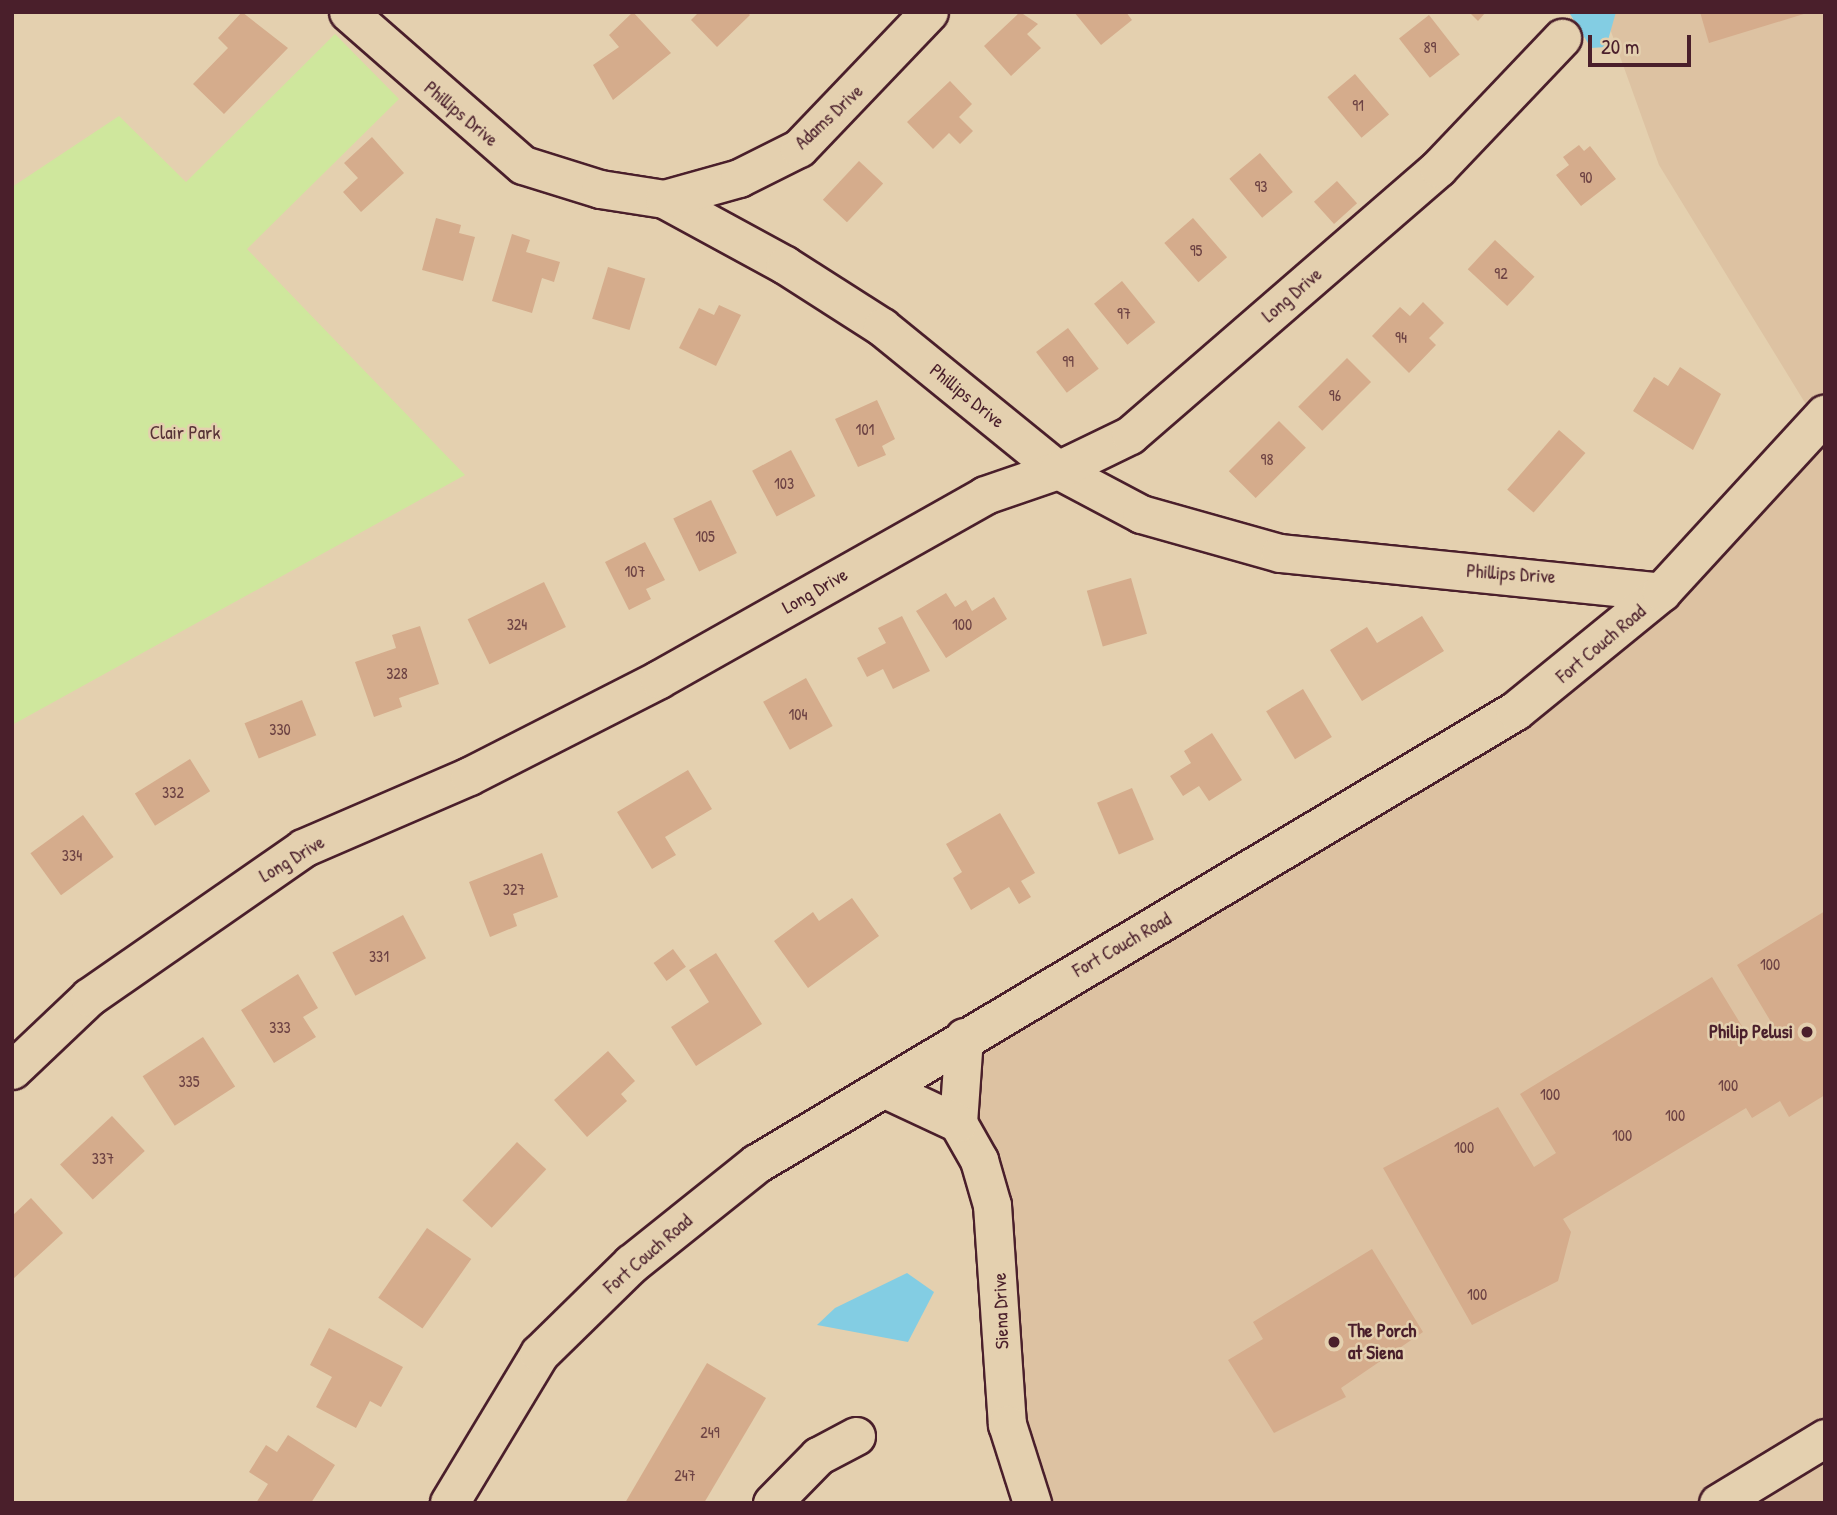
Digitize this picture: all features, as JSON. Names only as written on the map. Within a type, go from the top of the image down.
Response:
[{"type":"street","name":"Phillips Drive","points":[[348,12],[523,165],[600,189],[664,199],[882,327],[1058,470],[1141,514],[1280,553],[1662,592]]},
{"type":"street","name":"Adams Drive","points":[[664,199],[739,178],[799,148],[929,12]]},
{"type":"street","name":"Long Drive","points":[[12,1070],[89,997],[303,848],[469,776],[659,679],[985,495],[1058,470],[1130,435],[1438,168],[1562,38]]},
{"type":"street","name":"Fort Couch Road","points":[[450,1503],[540,1354],[632,1264],[757,1164],[964,1037],[1506,718],[1662,592],[1825,415]]},
{"type":"street","points":[[883,1088],[958,1123],[964,1037]]},
{"type":"street","name":"Siena Drive","points":[[958,1123],[979,1160],[992,1205],[1007,1424],[1031,1503]]},
{"type":"street","points":[[772,1503],[818,1456],[856,1436]]},
{"type":"street","points":[[1718,1503],[1825,1438]]},
{"type":"shaded area","points":[[1604,12],[1825,12],[1825,1503],[1032,1503],[964,1037],[1516,711],[1818,424],[1659,165]]},
{"type":"green space","name":"Clair Park","points":[[335,34],[399,99],[247,249],[465,475],[12,725],[12,187],[119,116],[186,182]]},
{"type":"water","points":[[1616,12],[1606,47],[1591,48],[1570,14]]},
{"type":"water","points":[[907,1273],[934,1292],[908,1342],[817,1325],[835,1308]]},
{"type":"building","points":[[242,12],[288,48],[224,114],[193,84],[228,48],[218,38]]},
{"type":"building","points":[[633,12],[671,53],[613,100],[593,65],[619,47],[609,35]]},
{"type":"building","points":[[699,12],[747,12],[750,15],[717,47],[691,20]]},
{"type":"building","points":[[1020,12],[1038,24],[1027,34],[1041,48],[1011,76],[984,46]]},
{"type":"building","points":[[1074,12],[1126,12],[1132,20],[1101,45]]},
{"type":"building","points":[[1469,12],[1486,12],[1478,21]]},
{"type":"building","points":[[1700,12],[1806,12],[1807,13],[1709,43]]},
{"type":"building","points":[[1429,15],[1460,54],[1430,78],[1399,38]]},
{"type":"building","points":[[1355,74],[1389,115],[1361,138],[1327,97]]},
{"type":"building","points":[[950,81],[972,104],[959,117],[973,131],[960,144],[949,133],[933,149],[907,122]]},
{"type":"building","points":[[372,137],[404,173],[361,212],[343,192],[358,178],[344,163]]},
{"type":"building","points":[[1579,145],[1584,151],[1590,146],[1616,179],[1581,206],[1556,175],[1569,165],[1563,157]]},
{"type":"building","points":[[1260,153],[1293,192],[1262,218],[1229,179]]},
{"type":"building","points":[[859,161],[883,184],[847,222],[823,200]]},
{"type":"building","points":[[1337,181],[1357,203],[1334,224],[1314,202]]},
{"type":"building","points":[[436,218],[461,225],[459,233],[475,237],[463,281],[422,270]]},
{"type":"building","points":[[1193,218],[1227,257],[1198,282],[1164,243]]},
{"type":"building","points":[[512,234],[530,240],[526,252],[560,262],[554,282],[542,278],[532,313],[492,301]]},
{"type":"building","points":[[1495,240],[1534,277],[1507,306],[1468,269]]},
{"type":"building","points":[[608,267],[645,278],[630,330],[592,319]]},
{"type":"building","points":[[1122,281],[1155,322],[1127,345],[1094,304]]},
{"type":"building","points":[[1423,302],[1444,323],[1429,338],[1436,345],[1409,373],[1372,336],[1400,307],[1410,316]]},
{"type":"building","points":[[719,305],[741,315],[716,366],[679,348],[699,308],[714,315]]},
{"type":"building","points":[[1068,328],[1099,369],[1067,393],[1036,352]]},
{"type":"building","points":[[1347,358],[1371,382],[1322,431],[1298,407]]},
{"type":"building","points":[[1680,367],[1721,394],[1693,450],[1633,411],[1654,377],[1668,386]]},
{"type":"building","points":[[877,400],[895,439],[882,446],[886,455],[858,467],[835,419]]},
{"type":"building","points":[[1279,421],[1306,448],[1256,498],[1229,471]]},
{"type":"building","points":[[1559,430],[1585,453],[1534,513],[1507,490]]},
{"type":"building","points":[[791,450],[815,496],[777,517],[752,471]]},
{"type":"building","points":[[711,500],[737,553],[699,571],[673,518]]},
{"type":"building","points":[[645,542],[665,580],[646,589],[651,599],[629,610],[605,562]]},
{"type":"building","points":[[1131,578],[1147,634],[1103,646],[1087,591]]},
{"type":"building","points":[[544,582],[566,627],[490,664],[468,619]]},
{"type":"building","points":[[946,593],[955,607],[966,600],[972,611],[994,597],[1007,619],[946,658],[916,611]]},
{"type":"building","points":[[902,616],[930,671],[893,689],[883,669],[867,677],[857,658],[886,643],[878,628]]},
{"type":"building","points":[[1422,616],[1444,651],[1362,701],[1330,650],[1367,627],[1377,643]]},
{"type":"building","points":[[420,626],[439,684],[399,698],[402,707],[374,717],[355,662],[396,648],[392,635]]},
{"type":"building","points":[[806,678],[833,726],[790,750],[763,702]]},
{"type":"building","points":[[1303,689],[1332,737],[1295,759],[1266,711]]},
{"type":"building","points":[[302,700],[316,735],[259,758],[245,723]]},
{"type":"building","points":[[1212,733],[1242,780],[1209,801],[1199,786],[1183,796],[1170,776],[1191,763],[1184,751]]},
{"type":"building","points":[[190,759],[210,791],[155,826],[135,793]]},
{"type":"building","points":[[688,770],[712,809],[665,837],[676,855],[652,869],[617,812]]},
{"type":"building","points":[[1132,788],[1154,840],[1119,854],[1097,803]]},
{"type":"building","points":[[1000,813],[1035,873],[1021,881],[1031,897],[1019,904],[1009,887],[971,910],[953,878],[962,872],[946,844]]},
{"type":"building","points":[[83,815],[114,857],[61,895],[30,853]]},
{"type":"building","points":[[542,853],[558,897],[513,914],[517,926],[490,937],[469,882]]},
{"type":"building","points":[[852,898],[879,936],[808,988],[774,941],[813,912],[819,921]]},
{"type":"building","points":[[1825,911],[1825,1095],[1789,1117],[1780,1101],[1752,1118],[1746,1108],[1563,1219],[1571,1232],[1558,1281],[1472,1325],[1383,1168],[1498,1107],[1534,1167],[1556,1153],[1520,1094],[1712,977],[1751,1041],[1774,1027],[1737,965]]},
{"type":"building","points":[[403,915],[426,958],[355,996],[332,953]]},
{"type":"building","points":[[673,949],[686,967],[667,981],[654,963]]},
{"type":"building","points":[[716,953],[762,1024],[696,1066],[671,1027],[709,1002],[689,970]]},
{"type":"building","points":[[298,974],[318,1008],[303,1017],[316,1037],[274,1063],[241,1010]]},
{"type":"building","points":[[203,1037],[235,1086],[175,1126],[143,1076]]},
{"type":"building","points":[[608,1051],[635,1081],[621,1094],[627,1101],[587,1137],[554,1100]]},
{"type":"building","points":[[112,1116],[145,1151],[93,1200],[60,1164]]},
{"type":"building","points":[[517,1142],[546,1169],[492,1228],[462,1201]]},
{"type":"building","points":[[31,1198],[63,1233],[12,1280],[12,1216]]},
{"type":"building","points":[[427,1228],[471,1259],[422,1329],[378,1298]]},
{"type":"building","name":"The Porch at Siena","points":[[1372,1249],[1423,1332],[1341,1388],[1346,1397],[1274,1433],[1228,1360],[1263,1339],[1253,1322]]},
{"type":"building","points":[[329,1328],[403,1367],[381,1407],[370,1401],[356,1428],[316,1407],[332,1377],[310,1365]]},
{"type":"building","points":[[707,1363],[766,1398],[704,1503],[625,1503]]},
{"type":"building","points":[[288,1435],[335,1465],[311,1503],[256,1503],[268,1484],[249,1472],[266,1445],[277,1452]]},
{"type":"place","name":"Philip Pelusi","points":[[1807,1032]]},
{"type":"place","name":"The Porch at Siena","points":[[1334,1342]]}]
